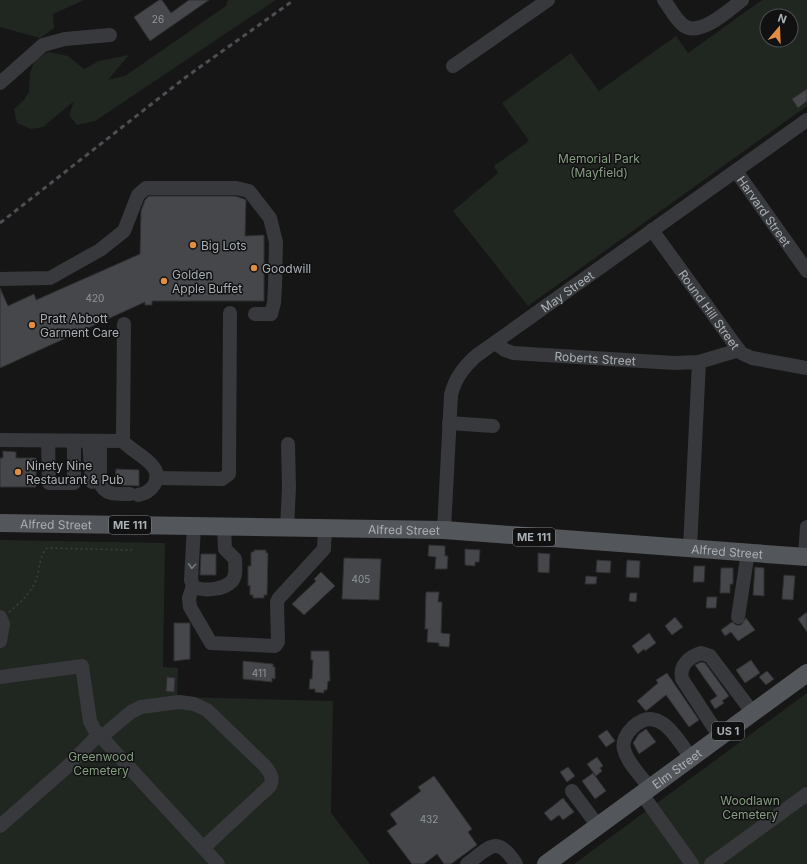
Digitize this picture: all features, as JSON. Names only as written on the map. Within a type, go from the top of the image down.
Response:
[{"type":"main road","name":"Alfred Street","points":[[0,523],[444,530],[806,557]]},
{"type":"main road","name":"Elm Street","points":[[546,864],[807,674]]},
{"type":"street","points":[[453,66],[548,0]]},
{"type":"street","points":[[664,0],[683,26],[691,29],[710,24],[742,0]]},
{"type":"street","points":[[0,83],[43,45],[65,39],[110,35]]},
{"type":"street","name":"May Street","points":[[444,530],[451,395],[458,377],[470,362],[494,343],[807,120]]},
{"type":"street","name":"Harvard Street","points":[[736,171],[807,271]]},
{"type":"street","points":[[0,279],[50,278],[100,250],[124,231],[138,195],[146,188],[236,188],[249,192],[270,218],[273,234],[269,241],[268,302],[271,314],[255,314]]},
{"type":"street","name":"Round Hill Street","points":[[652,230],[744,356],[807,368]]},
{"type":"street","points":[[48,441],[49,483],[97,482],[107,489],[141,490],[222,479],[229,474],[230,314]]},
{"type":"street","points":[[124,324],[123,441],[130,449],[145,458],[154,467],[141,490]]},
{"type":"street","name":"Roberts Street","points":[[494,343],[513,353],[674,363],[699,362],[739,350]]},
{"type":"street","points":[[690,548],[699,362]]},
{"type":"street","points":[[449,424],[493,426]]},
{"type":"street","points":[[0,440],[123,441]]},
{"type":"street","points":[[74,441],[74,483]]},
{"type":"street","points":[[95,441],[97,482]]},
{"type":"street","points":[[287,528],[289,486],[288,444]]},
{"type":"street","points":[[194,527],[191,580],[193,586],[189,598],[190,607],[211,643],[275,646],[278,642],[279,598],[324,549],[325,529]]},
{"type":"street","points":[[193,586],[199,589],[220,588],[232,582],[235,574],[235,559],[225,549],[224,527]]},
{"type":"street","points":[[806,557],[807,527]]},
{"type":"street","points":[[738,617],[748,552]]},
{"type":"street","points":[[0,641],[4,624],[1,617]]},
{"type":"street","points":[[720,737],[682,679],[682,669],[687,660],[701,653],[710,656],[753,713]]},
{"type":"street","points":[[0,678],[82,666],[90,721],[99,736],[218,864]]},
{"type":"street","points":[[0,826],[68,766],[99,736],[131,712],[141,707],[178,702],[190,703],[207,710],[265,766],[272,775],[270,786],[203,848]]},
{"type":"street","points":[[691,758],[665,724],[659,721],[647,720],[639,723],[626,735],[624,748],[626,756],[692,864]]},
{"type":"street","points":[[572,791],[598,826]]},
{"type":"street","points":[[711,864],[807,794]]},
{"type":"street","points":[[467,864],[491,846],[498,845],[507,850],[516,864]]},
{"type":"path","points":[[1,617],[21,602],[32,589],[46,548],[132,550]]},
{"type":"green space","points":[[0,0],[84,0],[53,14],[54,28],[40,38],[0,27]]},
{"type":"green space","points":[[228,0],[276,0],[95,121],[77,125],[69,115],[74,101],[43,127],[31,129],[17,123],[14,109],[24,100],[29,92],[30,73],[35,59],[49,52],[68,56],[84,69],[99,61],[129,55],[108,80],[125,76],[226,6]]},
{"type":"green space","name":"Memorial Park (Mayfield)","points":[[762,0],[807,0],[807,106],[528,306],[453,211],[498,173],[494,166],[529,141],[502,103],[571,53],[599,91],[676,36],[688,53]]},
{"type":"green space","name":"Greenwood Cemetery","points":[[0,540],[165,543],[163,667],[178,668],[177,697],[333,701],[331,813],[370,864],[0,864]]},
{"type":"green space","name":"Woodlawn Cemetery","points":[[807,693],[807,864],[574,864]]},
{"type":"building","points":[[159,0],[162,0],[171,13],[189,0],[209,0],[150,41],[134,17]]},
{"type":"building","points":[[807,89],[807,101],[798,108],[792,99]]},
{"type":"building","points":[[149,196],[235,196],[246,200],[245,236],[264,235],[264,301],[152,301],[152,305],[145,305],[145,302],[0,368],[0,288],[8,306],[34,294],[36,300],[140,254],[141,211],[145,200]]},
{"type":"building","name":"Ninety Nine Restaurant & Pub","points":[[3,451],[16,452],[16,458],[36,458],[36,487],[0,487],[0,458],[3,458]]},
{"type":"building","points":[[116,469],[139,470],[139,486],[115,485]]},
{"type":"building","points":[[429,545],[445,546],[445,556],[448,556],[447,569],[435,569],[436,557],[428,556]]},
{"type":"building","points":[[465,549],[480,550],[479,562],[475,562],[475,566],[465,565]]},
{"type":"building","points":[[254,550],[266,550],[266,553],[268,553],[267,595],[264,595],[264,598],[253,598],[253,595],[250,595],[250,585],[248,586],[248,566],[251,566],[251,552],[254,552]]},
{"type":"building","points":[[538,553],[550,554],[549,573],[538,572]]},
{"type":"building","points":[[201,554],[216,554],[216,575],[200,575]]},
{"type":"building","points":[[344,558],[381,559],[379,600],[342,599]]},
{"type":"building","points":[[597,560],[611,561],[610,573],[596,572]]},
{"type":"building","points":[[627,560],[640,561],[639,578],[626,577]]},
{"type":"building","points":[[694,566],[705,566],[704,582],[693,582]]},
{"type":"building","points":[[755,567],[764,568],[764,596],[753,595]]},
{"type":"building","points":[[721,568],[733,568],[733,584],[730,584],[730,593],[720,593]]},
{"type":"building","points":[[321,572],[335,586],[304,615],[292,604],[316,581],[314,579]]},
{"type":"building","points":[[784,575],[795,576],[793,600],[782,599]]},
{"type":"building","points":[[586,576],[597,577],[596,584],[585,584]]},
{"type":"building","points":[[426,592],[439,592],[438,602],[442,602],[441,633],[450,634],[449,647],[439,646],[439,643],[427,642],[428,629],[425,629]]},
{"type":"building","points":[[630,593],[637,593],[636,602],[629,601]]},
{"type":"building","points":[[707,597],[717,597],[716,608],[706,608]]},
{"type":"building","points":[[807,612],[807,632],[798,619]]},
{"type":"building","points":[[675,617],[683,627],[672,635],[665,626]]},
{"type":"building","points":[[746,618],[755,630],[738,641],[731,632],[725,636],[721,630],[732,622],[736,625],[741,625]]},
{"type":"building","points":[[174,623],[190,623],[190,659],[174,661]]},
{"type":"building","points":[[649,633],[656,643],[638,654],[632,646]]},
{"type":"building","points":[[311,651],[329,651],[330,681],[328,681],[327,690],[324,690],[324,693],[315,692],[315,689],[309,689],[310,679],[312,679],[313,660],[311,660]]},
{"type":"building","points":[[751,660],[760,673],[745,683],[736,670]]},
{"type":"building","points":[[243,661],[273,664],[273,667],[275,667],[275,679],[272,678],[272,682],[243,679]]},
{"type":"building","points":[[701,662],[705,663],[729,696],[722,701],[724,703],[715,709],[710,701],[717,696],[695,665]]},
{"type":"building","points":[[767,671],[774,679],[766,685],[759,677]]},
{"type":"building","points":[[667,673],[699,720],[689,727],[666,695],[646,711],[637,701],[658,683],[656,680]]},
{"type":"building","points":[[167,677],[175,678],[174,692],[166,691]]},
{"type":"building","points":[[646,729],[656,742],[639,754],[633,743],[639,734]]},
{"type":"building","points":[[607,730],[615,741],[606,747],[598,736]]},
{"type":"building","points":[[597,757],[603,766],[600,768],[602,771],[596,776],[587,764]]},
{"type":"building","points":[[568,767],[575,776],[567,782],[560,772]]},
{"type":"building","points":[[593,773],[606,791],[595,799],[582,781]]},
{"type":"building","points":[[434,776],[472,829],[468,832],[477,845],[451,864],[444,864],[437,854],[424,864],[412,864],[387,831],[397,824],[390,814],[421,791],[418,787]]},
{"type":"building","points":[[563,798],[574,812],[563,820],[559,815],[551,821],[544,813]]},
{"type":"railway","points":[[0,223],[186,77],[294,0]]},
{"type":"place","name":"Big Lots","points":[[193,245]]},
{"type":"place","name":"Goodwill","points":[[254,268]]},
{"type":"place","name":"Golden Apple Buffet","points":[[164,281]]},
{"type":"place","name":"Pratt Abbott Garment Care","points":[[32,325]]},
{"type":"place","name":"Ninety Nine Restaurant & Pub","points":[[18,472]]}]
